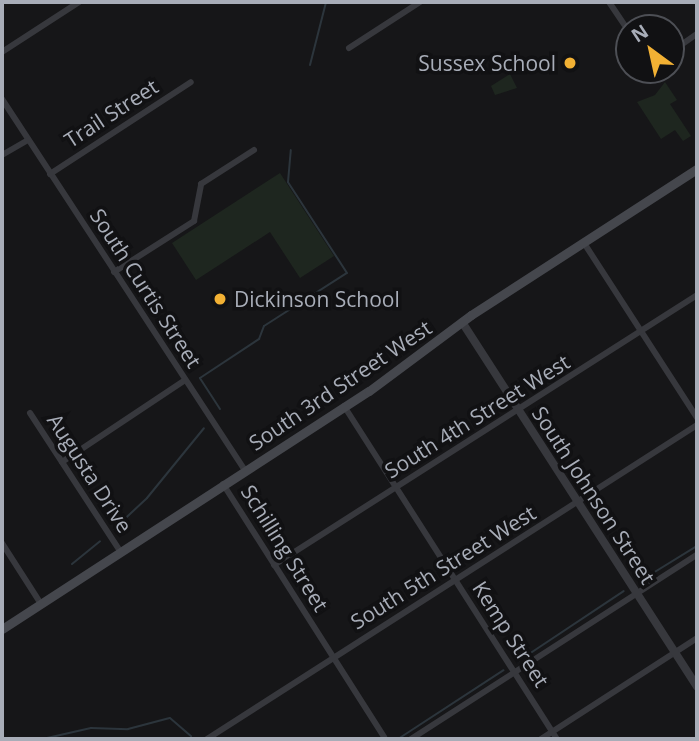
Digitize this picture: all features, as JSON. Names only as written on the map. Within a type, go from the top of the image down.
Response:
[{"type":"main road","name":"South 3rd Street West","points":[[2,629],[344,406],[462,322],[697,169]]},
{"type":"street","points":[[2,52],[79,2]]},
{"type":"street","points":[[349,48],[420,2]]},
{"type":"street","name":"Trail Street","points":[[50,174],[191,82]]},
{"type":"street","name":"South Curtis Street","points":[[2,99],[245,471]]},
{"type":"street","points":[[2,155],[28,140]]},
{"type":"street","points":[[114,272],[194,221],[201,184],[254,150]]},
{"type":"street","points":[[584,243],[697,418]]},
{"type":"street","name":"South 4th Street West","points":[[274,565],[697,295]]},
{"type":"street","name":"South Johnson Street","points":[[462,322],[697,687]]},
{"type":"street","points":[[62,462],[185,380]]},
{"type":"street","name":"Kemp Street","points":[[344,406],[558,739]]},
{"type":"street","name":"Augusta Drive","points":[[30,413],[120,551]]},
{"type":"street","name":"South 5th Street West","points":[[207,739],[697,425]]},
{"type":"street","name":"Schilling Street","points":[[223,484],[384,737]]},
{"type":"street","points":[[2,543],[41,604]]},
{"type":"street","points":[[411,739],[697,555]]},
{"type":"street","points":[[541,739],[697,638]]},
{"type":"shaded area","points":[[510,74],[517,88],[495,95],[491,86]]},
{"type":"shaded area","points":[[666,84],[677,100],[670,104],[691,136],[683,141],[675,130],[661,139],[637,102],[655,95]]},
{"type":"shaded area","points":[[280,173],[334,256],[300,278],[270,232],[196,280],[172,243]]},
{"type":"waterway","points":[[310,65],[326,2]]},
{"type":"waterway","points":[[220,409],[200,378],[259,339],[264,326],[347,273],[288,182],[291,150]]},
{"type":"waterway","points":[[114,529],[147,498],[204,428]]},
{"type":"waterway","points":[[72,564],[100,541]]},
{"type":"waterway","points":[[640,581],[697,546]]},
{"type":"waterway","points":[[517,662],[624,591]]},
{"type":"waterway","points":[[398,739],[504,670]]},
{"type":"waterway","points":[[47,738],[91,728],[128,729],[170,718],[191,736]]},
{"type":"place","name":"Sussex School","points":[[570,63]]},
{"type":"place","name":"Dickinson School","points":[[220,299]]}]
